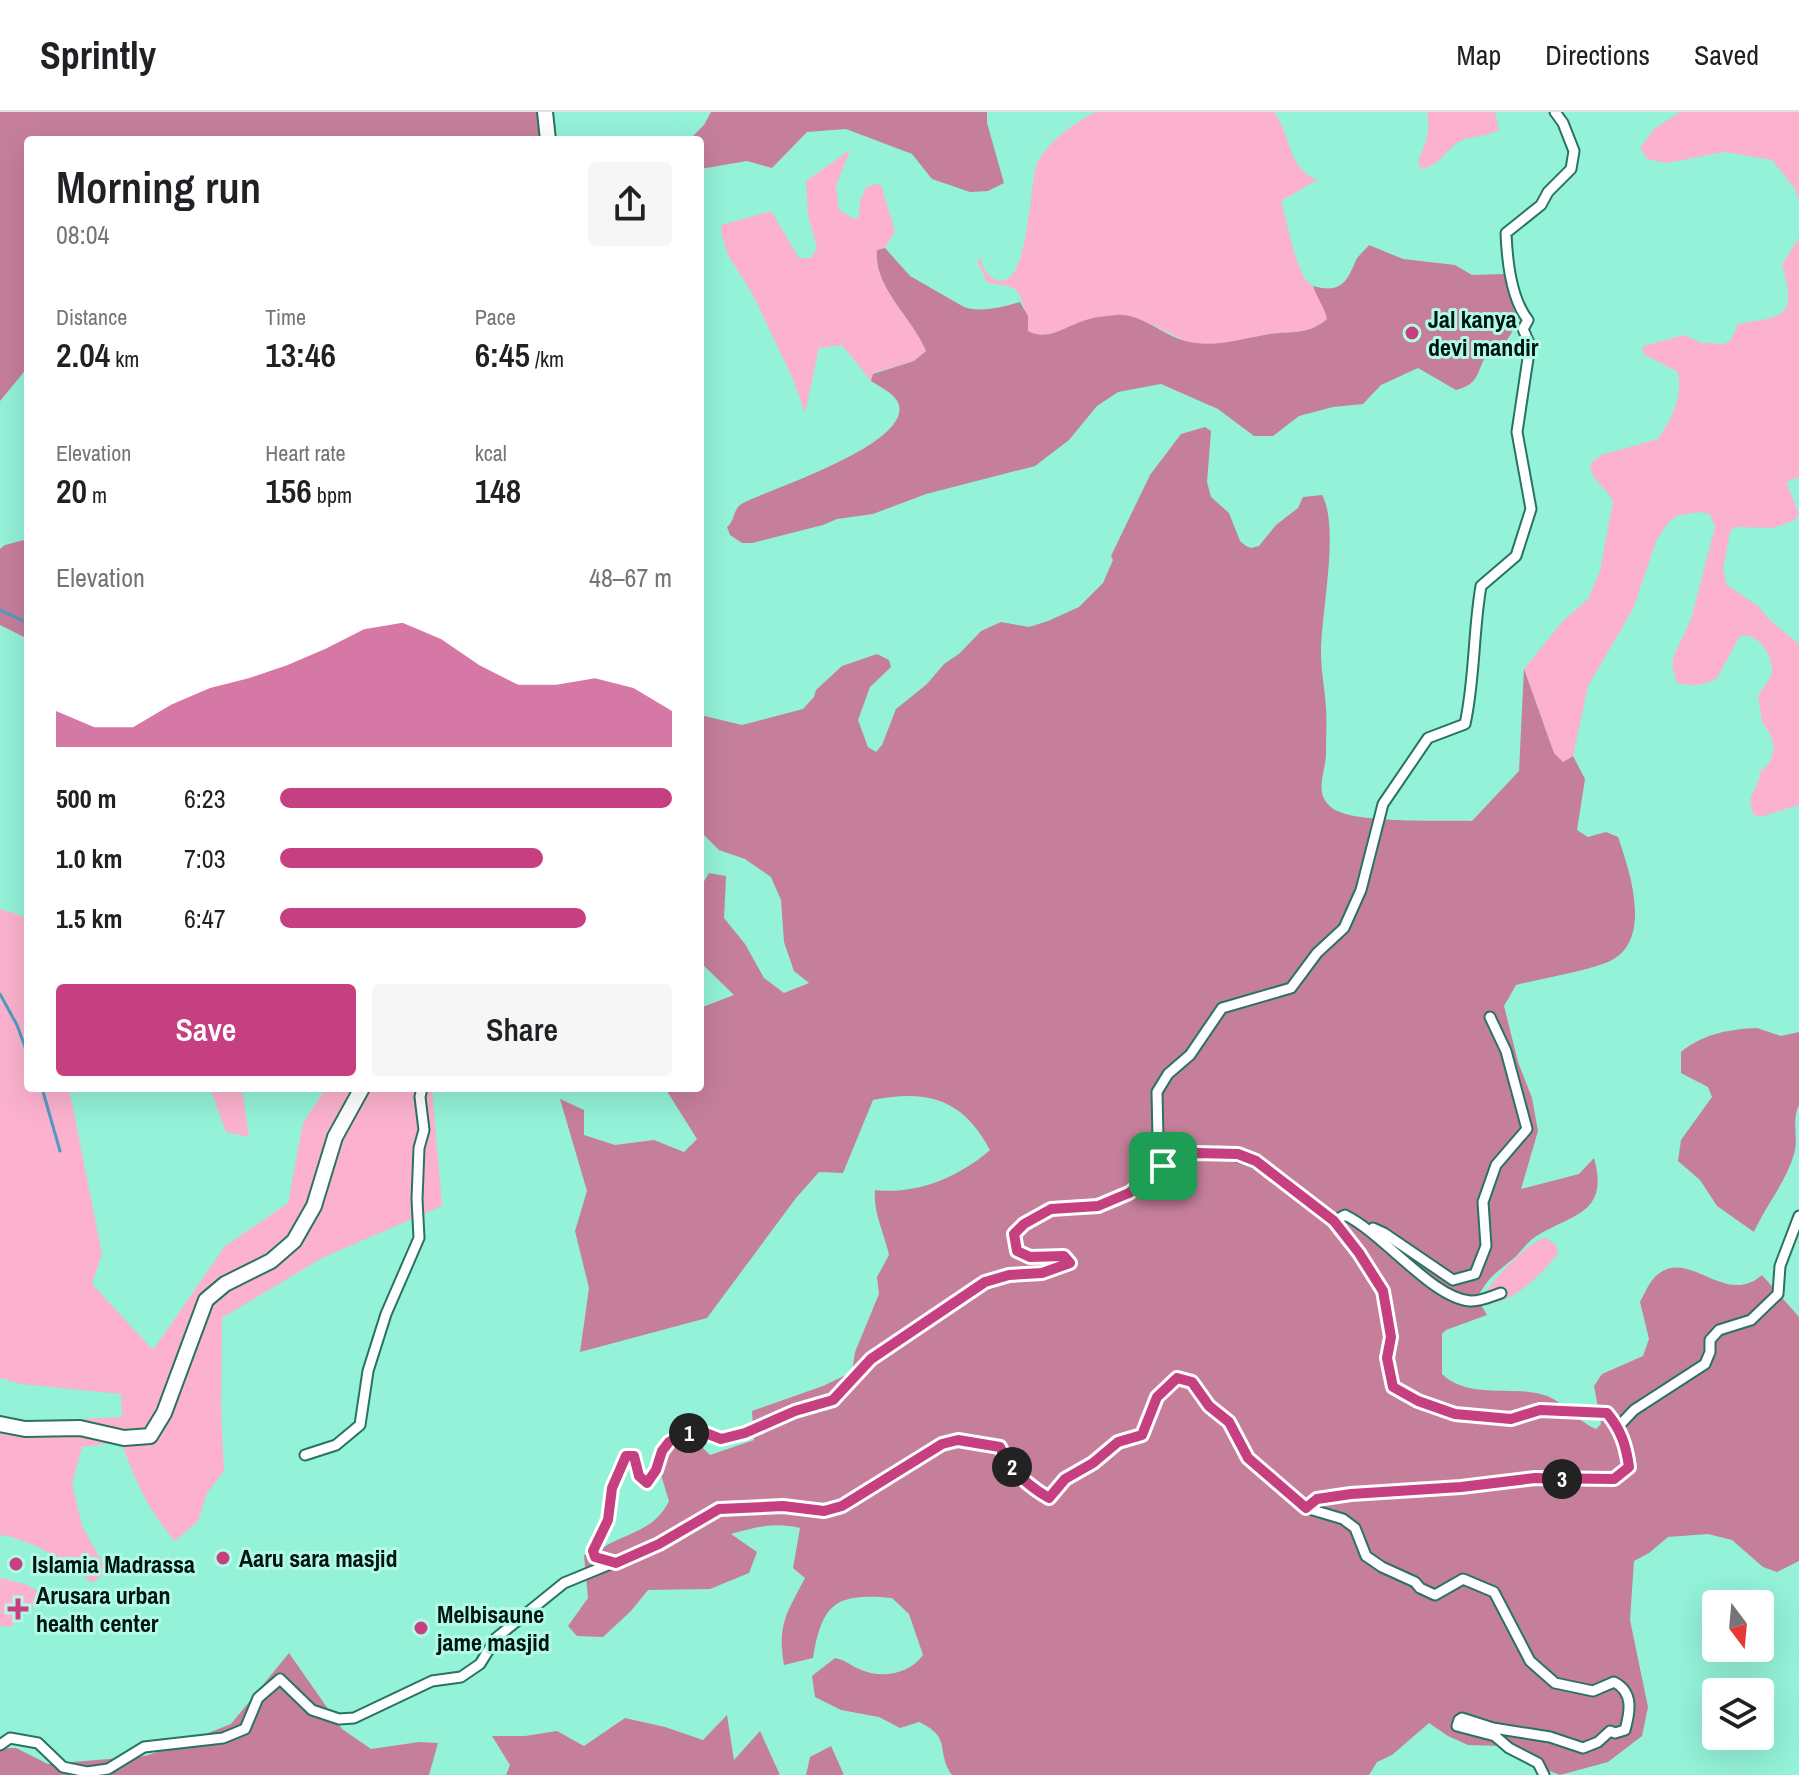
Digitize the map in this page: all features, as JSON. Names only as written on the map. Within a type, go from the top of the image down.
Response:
[{"type":"main road","points":[[545,112],[548,136]]},
{"type":"main road","points":[[0,1424],[25,1429],[80,1428],[124,1438],[150,1436],[164,1413],[206,1300],[225,1284],[271,1261],[294,1241],[314,1206],[335,1137],[360,1092]]},
{"type":"street","points":[[1163,1166],[1158,1139],[1157,1092],[1168,1074],[1190,1055],[1222,1008],[1291,988],[1317,953],[1344,928],[1361,890],[1383,804],[1428,738],[1465,724],[1471,697],[1475,621],[1481,586],[1516,556],[1531,509],[1528,479],[1517,432],[1530,345],[1523,329],[1528,320],[1521,312],[1512,273],[1507,266],[1506,233],[1541,205],[1548,192],[1571,169],[1574,151],[1555,112]]},
{"type":"street","points":[[1334,1221],[1345,1215],[1384,1233],[1453,1280],[1475,1274],[1486,1246],[1483,1202],[1496,1165],[1527,1129],[1506,1051],[1490,1017]]},
{"type":"street","points":[[305,1455],[336,1445],[360,1425],[368,1371],[386,1314],[419,1238],[418,1161],[424,1130],[421,1092]]},
{"type":"street","points":[[616,1563],[595,1557],[593,1551],[608,1520],[612,1488],[626,1456],[634,1456],[639,1476],[647,1483],[656,1470],[662,1451],[669,1442],[684,1433],[703,1432],[721,1439],[833,1400],[871,1359],[985,1282],[1009,1275],[1042,1273],[1070,1263],[1064,1256],[1030,1257],[1017,1251],[1014,1234],[1024,1224],[1051,1209],[1098,1206],[1129,1193],[1163,1166],[1196,1153],[1238,1154],[1256,1161],[1334,1221],[1383,1291],[1391,1337],[1387,1358],[1393,1387],[1418,1401],[1455,1414],[1511,1419],[1540,1410],[1607,1413],[1626,1443],[1629,1467],[1614,1479],[1535,1478],[1461,1487],[1351,1494],[1317,1499],[1306,1508]]},
{"type":"street","points":[[1618,1427],[1634,1410],[1705,1364],[1710,1352],[1710,1340],[1719,1330],[1751,1320],[1778,1294],[1780,1266],[1799,1216]]},
{"type":"street","points":[[1362,1224],[1448,1295],[1472,1301],[1501,1293]]},
{"type":"street","points":[[0,1745],[10,1738],[38,1743],[63,1767],[87,1772],[108,1769],[144,1747],[223,1738],[245,1729],[258,1698],[280,1679],[312,1710],[339,1719],[354,1718],[432,1681],[461,1677],[480,1664],[496,1638],[564,1583],[659,1544],[719,1509],[783,1506],[824,1511],[842,1506],[942,1444],[958,1440],[1000,1447],[1006,1461],[1031,1488],[1049,1498],[1065,1479],[1093,1463],[1118,1442],[1142,1435],[1157,1397],[1177,1378],[1192,1382],[1209,1406],[1229,1422],[1248,1458],[1306,1508],[1343,1519],[1355,1528],[1366,1556],[1435,1595],[1463,1579],[1494,1592],[1530,1661],[1555,1683],[1593,1691],[1614,1682],[1620,1685],[1628,1695],[1629,1716],[1625,1730],[1610,1731],[1598,1742],[1583,1748],[1550,1737],[1493,1728],[1462,1718],[1459,1720],[1457,1726],[1495,1736],[1509,1748],[1538,1763],[1544,1775]]},
{"type":"shaded area","points":[[0,112],[547,112],[549,121],[543,136],[24,136],[24,372],[0,401]]},
{"type":"shaded area","points":[[711,112],[987,112],[987,123],[1004,183],[988,191],[970,192],[932,179],[912,154],[846,129],[807,132],[772,168],[747,161],[704,168],[704,136],[693,136]]},
{"type":"shaded area","points":[[1095,112],[1274,112],[1300,167],[1317,180],[1281,201],[1299,266],[1319,296],[1327,319],[1307,330],[1212,346],[1190,342],[1153,325],[1133,321],[1089,322],[1046,335],[1028,331],[1020,295],[1010,287],[987,282],[977,261],[980,258],[985,270],[994,279],[1006,280],[1015,271],[1026,233],[1038,161],[1063,133]]},
{"type":"shaded area","points":[[1427,112],[1495,112],[1499,130],[1461,140],[1436,162],[1421,169],[1418,161],[1427,137]]},
{"type":"shaded area","points":[[1680,112],[1799,112],[1799,200],[1795,189],[1772,160],[1725,152],[1666,163],[1647,159],[1640,148],[1654,129]]},
{"type":"shaded area","points":[[850,150],[836,186],[839,210],[854,219],[859,217],[860,202],[866,187],[881,185],[895,231],[885,248],[877,250],[877,264],[887,290],[926,351],[914,361],[873,373],[871,381],[842,345],[819,348],[805,413],[793,379],[753,295],[728,255],[722,225],[771,211],[799,258],[811,258],[817,248],[808,215],[806,181]]},
{"type":"shaded area","points":[[1799,238],[1799,477],[1786,482],[1799,513],[1795,520],[1773,528],[1734,527],[1730,532],[1723,570],[1727,585],[1758,606],[1799,644],[1799,805],[1760,817],[1753,814],[1750,800],[1759,773],[1769,764],[1774,748],[1762,722],[1758,697],[1769,681],[1772,668],[1764,647],[1753,638],[1740,636],[1717,678],[1698,685],[1677,683],[1672,666],[1691,619],[1715,527],[1710,514],[1697,512],[1677,516],[1657,539],[1633,609],[1588,686],[1573,756],[1563,763],[1554,753],[1524,669],[1562,622],[1588,599],[1600,571],[1613,501],[1593,476],[1590,464],[1601,455],[1658,439],[1675,407],[1679,390],[1678,372],[1645,355],[1642,349],[1684,335],[1701,343],[1724,344],[1731,340],[1738,324],[1778,315],[1787,304],[1788,294],[1782,264]]},
{"type":"shaded area","points":[[1369,245],[1403,259],[1455,265],[1472,275],[1506,274],[1515,316],[1512,332],[1505,342],[1489,352],[1469,384],[1456,390],[1418,368],[1381,385],[1363,404],[1333,407],[1299,416],[1273,436],[1254,436],[1218,409],[1161,384],[1118,392],[1097,406],[1069,440],[1035,466],[926,494],[873,514],[837,519],[752,543],[742,543],[730,535],[727,527],[743,503],[861,450],[883,435],[896,420],[899,405],[895,397],[871,381],[873,374],[914,361],[926,351],[887,290],[877,264],[877,250],[885,248],[910,276],[964,307],[985,309],[1020,302],[1028,316],[1028,331],[1036,334],[1051,334],[1093,318],[1124,315],[1179,339],[1213,344],[1314,328],[1327,319],[1313,286],[1330,288],[1342,284],[1357,258]]},
{"type":"shaded area","points":[[1205,427],[1211,431],[1207,482],[1211,497],[1229,513],[1240,541],[1246,546],[1259,546],[1276,525],[1298,508],[1303,497],[1322,495],[1327,509],[1330,549],[1321,653],[1326,719],[1322,788],[1326,802],[1332,808],[1359,817],[1472,821],[1519,771],[1524,669],[1554,753],[1563,762],[1573,756],[1585,779],[1577,830],[1588,837],[1606,832],[1618,837],[1628,868],[1635,923],[1631,939],[1622,952],[1598,966],[1516,985],[1504,1006],[1518,1062],[1532,1098],[1538,1131],[1521,1189],[1579,1174],[1594,1158],[1598,1178],[1596,1192],[1582,1212],[1531,1240],[1489,1280],[1477,1298],[1487,1315],[1442,1334],[1442,1374],[1465,1387],[1544,1395],[1596,1429],[1601,1424],[1594,1386],[1602,1374],[1643,1356],[1649,1339],[1640,1302],[1649,1284],[1669,1268],[1695,1271],[1734,1285],[1748,1283],[1762,1275],[1799,1317],[1799,1561],[1777,1572],[1763,1567],[1732,1540],[1708,1534],[1668,1537],[1634,1561],[1630,1620],[1648,1707],[1642,1736],[1608,1762],[1560,1775],[1526,1762],[1502,1746],[1468,1745],[1429,1723],[1392,1755],[1377,1762],[1369,1775],[952,1775],[940,1739],[919,1722],[900,1728],[879,1717],[841,1710],[815,1697],[812,1676],[835,1658],[867,1672],[885,1674],[910,1667],[923,1655],[909,1614],[892,1598],[858,1597],[835,1605],[821,1624],[813,1658],[784,1665],[782,1639],[785,1619],[805,1578],[793,1568],[800,1528],[791,1526],[766,1526],[731,1534],[757,1552],[749,1573],[710,1589],[648,1590],[603,1637],[577,1636],[568,1626],[588,1598],[584,1555],[645,1527],[669,1501],[661,1475],[664,1448],[692,1437],[710,1455],[754,1440],[752,1411],[823,1386],[852,1372],[855,1352],[879,1294],[877,1277],[889,1255],[877,1215],[875,1190],[906,1190],[937,1182],[965,1168],[990,1150],[968,1119],[942,1102],[911,1096],[873,1100],[843,1173],[819,1172],[796,1198],[707,1318],[580,1352],[589,1288],[575,1231],[587,1191],[560,1099],[584,1110],[584,1135],[615,1145],[654,1140],[684,1152],[697,1139],[668,1092],[704,1092],[704,1006],[734,995],[704,966],[704,881],[709,873],[726,876],[724,918],[745,944],[764,978],[784,993],[809,983],[794,971],[784,942],[781,900],[771,877],[745,859],[719,850],[704,835],[704,716],[742,725],[803,709],[816,690],[842,666],[877,654],[889,660],[891,667],[870,687],[858,720],[868,747],[876,752],[882,745],[896,709],[927,684],[981,631],[1001,622],[1029,627],[1048,621],[1079,607],[1103,583],[1113,560],[1111,556],[1150,475],[1181,434]]},
{"type":"shaded area","points":[[24,540],[24,637],[0,625],[0,549]]},
{"type":"shaded area","points":[[0,909],[24,917],[24,1092],[70,1092],[102,1254],[92,1284],[153,1350],[225,1246],[288,1203],[303,1123],[323,1092],[432,1092],[442,1206],[322,1258],[222,1318],[224,1471],[207,1493],[198,1521],[175,1541],[143,1494],[121,1442],[82,1447],[72,1483],[82,1526],[107,1571],[92,1583],[48,1553],[23,1541],[0,1535],[0,1418],[17,1422],[122,1417],[121,1394],[21,1384],[0,1378]]},
{"type":"shaded area","points":[[1757,1028],[1781,1036],[1799,1032],[1799,1105],[1795,1148],[1790,1164],[1754,1232],[1717,1206],[1700,1180],[1678,1161],[1681,1140],[1712,1097],[1708,1087],[1681,1073],[1681,1052],[1717,1034]]},
{"type":"shaded area","points":[[211,1092],[243,1092],[249,1137],[226,1132]]},
{"type":"shaded area","points":[[1546,1238],[1556,1245],[1558,1254],[1543,1270],[1527,1286],[1508,1298],[1487,1305],[1483,1302],[1487,1290],[1511,1262],[1530,1246]]},
{"type":"shaded area","points":[[0,1578],[24,1584],[47,1595],[10,1627],[0,1626]]},
{"type":"shaded area","points":[[289,1653],[342,1729],[371,1749],[419,1742],[438,1743],[429,1775],[0,1775],[0,1748],[16,1748],[48,1764],[145,1756],[231,1724]]},
{"type":"shaded area","points":[[727,1715],[734,1760],[760,1731],[780,1775],[506,1775],[510,1765],[492,1736],[525,1736],[557,1731],[584,1746],[625,1718],[703,1740]]},
{"type":"shaded area","points":[[831,1746],[844,1775],[806,1775],[810,1757]]},
{"type":"waterway","points":[[0,610],[24,621]]},
{"type":"waterway","points":[[0,994],[24,1044]]},
{"type":"waterway","points":[[43,1092],[60,1151]]},
{"type":"place","name":"Jal kanya devi mandir","points":[[1412,333]]},
{"type":"place","name":"Aaru sara masjid","points":[[223,1558]]},
{"type":"place","name":"Islamia Madrassa","points":[[16,1564]]},
{"type":"place","name":"Arusara urban health center","points":[[18,1609]]},
{"type":"place","name":"Melbisaune jame masjid","points":[[421,1628]]},
{"type":"route","points":[[1196,1153],[1238,1154],[1256,1161],[1334,1221],[1383,1291],[1391,1337],[1387,1358],[1393,1387],[1418,1401],[1455,1414],[1511,1419],[1540,1410],[1607,1413],[1626,1443],[1629,1467],[1614,1479],[1535,1478],[1461,1487],[1351,1494],[1317,1499],[1306,1508],[1248,1458],[1229,1422],[1209,1406],[1192,1382],[1177,1378],[1157,1397],[1142,1435],[1118,1442],[1093,1463],[1065,1479],[1049,1498],[1031,1488],[1006,1461],[1000,1447],[958,1440],[942,1444],[842,1506],[824,1511],[783,1506],[719,1509],[659,1544],[616,1563],[595,1557],[593,1551],[608,1520],[612,1488],[626,1456],[634,1456],[639,1476],[647,1483],[652,1479],[662,1451],[669,1442],[684,1433],[703,1432],[721,1439],[833,1400],[871,1359],[985,1282],[1009,1275],[1042,1273],[1070,1263],[1064,1256],[1030,1257],[1017,1251],[1014,1234],[1024,1224],[1051,1209],[1098,1206],[1129,1193],[1163,1166],[1196,1153]]}]
